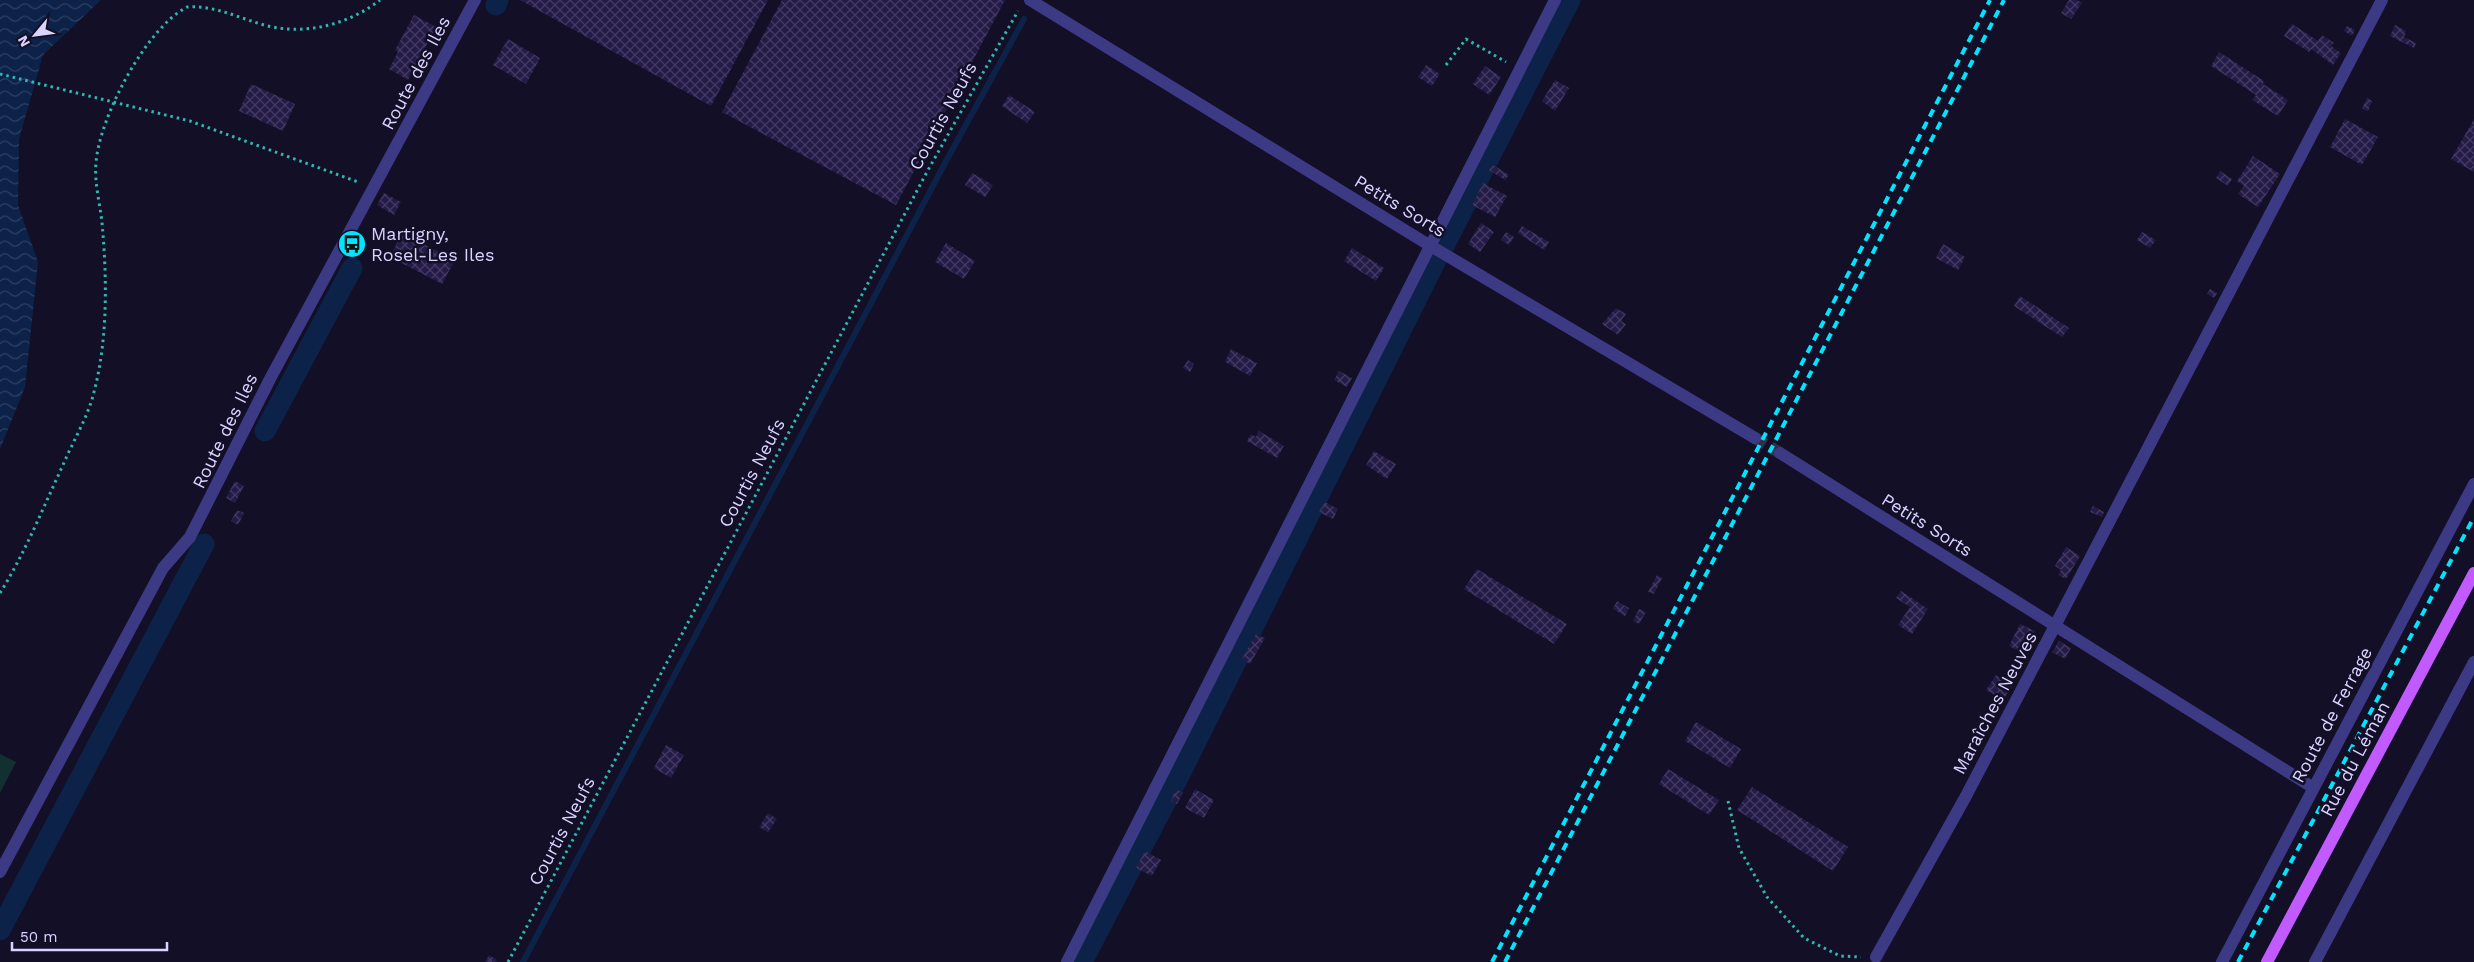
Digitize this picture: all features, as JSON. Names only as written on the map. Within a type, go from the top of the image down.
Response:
[{"type":"main road","name":"Rue du Léman","points":[[2267,962],[2474,573]]},
{"type":"street","name":"Route des Iles","points":[[0,872],[162,568],[190,537],[271,377],[375,188],[475,0]]},
{"type":"street","name":"Petits Sorts","points":[[1030,0],[1429,245],[1754,438]]},
{"type":"street","points":[[1067,962],[1429,245],[1555,0]]},
{"type":"street","points":[[2055,626],[2382,0]]},
{"type":"street","name":"Petits Sorts","points":[[1780,453],[2055,626]]},
{"type":"street","name":"Route de Ferrage","points":[[2222,962],[2312,788],[2474,484]]},
{"type":"street","name":"Maraîches Neuves","points":[[1876,957],[1966,796],[2055,626],[2312,788]]},
{"type":"street","points":[[2316,962],[2474,662]]},
{"type":"path","points":[[0,593],[49,498],[94,393],[99,367],[104,296],[102,224],[96,165],[98,147],[114,103],[149,42],[167,22],[187,8],[214,9],[265,25],[302,29],[334,24],[354,16],[380,0]]},
{"type":"path","name":"Courtis Neufs","points":[[508,962],[928,170],[1019,8]]},
{"type":"path","points":[[1446,65],[1466,39],[1519,70]]},
{"type":"path","points":[[0,74],[190,121],[375,188]]},
{"type":"path","points":[[1728,802],[1739,848],[1767,897],[1804,938],[1840,956],[1876,957]]},
{"type":"green space","points":[[0,754],[16,762],[0,793]]},
{"type":"water","points":[[0,0],[101,0],[43,55],[19,139],[18,205],[38,262],[25,387],[0,449]]},
{"type":"building","points":[[520,0],[768,0],[711,106]]},
{"type":"building","points":[[782,0],[1005,0],[896,205],[722,112]]},
{"type":"building","points":[[2069,0],[2077,0],[2082,3],[2071,19],[2061,13]]},
{"type":"building","points":[[414,15],[436,27],[408,80],[389,69],[398,52],[395,50]]},
{"type":"building","points":[[2292,24],[2318,41],[2322,35],[2334,43],[2331,46],[2341,53],[2333,65],[2311,49],[2309,52],[2284,36]]},
{"type":"building","points":[[2395,25],[2406,31],[2404,37],[2416,43],[2414,48],[2390,36]]},
{"type":"building","points":[[2347,26],[2355,30],[2352,36],[2344,31]]},
{"type":"building","points":[[508,39],[540,58],[526,84],[493,65]]},
{"type":"building","points":[[2219,52],[2264,81],[2263,84],[2288,100],[2278,116],[2252,100],[2256,95],[2211,66]]},
{"type":"building","points":[[1426,65],[1440,74],[1432,86],[1418,77]]},
{"type":"building","points":[[1485,66],[1501,77],[1489,95],[1473,84]]},
{"type":"building","points":[[1555,80],[1569,88],[1555,111],[1542,101]]},
{"type":"building","points":[[251,84],[295,104],[283,131],[239,111]]},
{"type":"building","points":[[1009,95],[1035,112],[1027,123],[1002,106]]},
{"type":"building","points":[[2367,98],[2372,101],[2368,111],[2362,109]]},
{"type":"building","points":[[2345,119],[2378,137],[2362,165],[2330,147]]},
{"type":"building","points":[[2474,119],[2474,172],[2451,159]]},
{"type":"building","points":[[2253,156],[2280,174],[2258,207],[2238,194],[2244,186],[2237,181]]},
{"type":"building","points":[[1493,165],[1509,175],[1505,180],[1489,170]]},
{"type":"building","points":[[2220,171],[2232,179],[2228,186],[2216,178]]},
{"type":"building","points":[[972,173],[993,185],[985,197],[965,185]]},
{"type":"building","points":[[1483,183],[1507,196],[1495,217],[1472,205]]},
{"type":"building","points":[[384,193],[401,202],[394,215],[377,205]]},
{"type":"building","points":[[1481,223],[1494,232],[1480,252],[1468,244]]},
{"type":"building","points":[[1522,226],[1549,242],[1544,250],[1518,233]]},
{"type":"building","points":[[1506,232],[1514,237],[1509,245],[1501,240]]},
{"type":"building","points":[[2142,232],[2156,240],[2150,248],[2137,240]]},
{"type":"building","points":[[402,233],[455,260],[442,284],[390,257]]},
{"type":"building","points":[[946,243],[975,261],[964,279],[935,262]]},
{"type":"building","points":[[1943,244],[1965,257],[1958,270],[1936,258]]},
{"type":"building","points":[[1352,248],[1384,268],[1376,281],[1344,261]]},
{"type":"building","points":[[2210,289],[2217,293],[2214,298],[2207,294]]},
{"type":"building","points":[[2020,296],[2069,328],[2062,337],[2014,306]]},
{"type":"building","points":[[1616,308],[1626,314],[1621,321],[1626,324],[1618,335],[1602,324]]},
{"type":"building","points":[[1231,349],[1257,363],[1250,376],[1225,362]]},
{"type":"building","points":[[1188,360],[1194,364],[1190,372],[1183,368]]},
{"type":"building","points":[[1339,371],[1352,378],[1347,387],[1334,380]]},
{"type":"building","points":[[1259,431],[1284,446],[1277,458],[1247,441],[1251,434],[1256,437]]},
{"type":"building","points":[[1374,451],[1396,464],[1387,479],[1366,465]]},
{"type":"building","points":[[235,481],[244,486],[235,503],[226,498]]},
{"type":"building","points":[[1325,502],[1338,509],[1333,519],[1319,512]]},
{"type":"building","points":[[2093,506],[2104,512],[2102,517],[2090,512]]},
{"type":"building","points":[[237,510],[244,513],[238,525],[231,521]]},
{"type":"building","points":[[2066,547],[2080,556],[2066,579],[2058,575],[2061,570],[2055,566]]},
{"type":"building","points":[[1477,569],[1567,624],[1554,644],[1464,589]]},
{"type":"building","points":[[1657,575],[1662,578],[1654,594],[1648,592]]},
{"type":"building","points":[[1901,591],[1928,609],[1912,634],[1898,625],[1910,607],[1896,598]]},
{"type":"building","points":[[1617,601],[1629,608],[1625,616],[1613,609]]},
{"type":"building","points":[[1639,609],[1646,612],[1639,624],[1633,621]]},
{"type":"building","points":[[2020,624],[2035,631],[2023,653],[2009,646]]},
{"type":"building","points":[[1256,634],[1265,638],[1250,664],[1242,659]]},
{"type":"building","points":[[2059,641],[2071,648],[2065,659],[2052,652]]},
{"type":"building","points":[[1996,675],[2012,686],[2003,700],[1986,690]]},
{"type":"building","points":[[1696,722],[1741,749],[1730,768],[1685,741]]},
{"type":"building","points":[[666,745],[684,755],[671,778],[654,768]]},
{"type":"building","points":[[1668,769],[1719,800],[1709,815],[1659,784]]},
{"type":"building","points":[[1752,787],[1848,847],[1833,871],[1737,810]]},
{"type":"building","points":[[1176,789],[1183,793],[1177,804],[1171,801]]},
{"type":"building","points":[[1195,789],[1214,800],[1204,818],[1185,808]]},
{"type":"building","points":[[768,813],[777,819],[768,832],[759,827]]},
{"type":"building","points":[[1145,851],[1161,860],[1152,876],[1136,868]]},
{"type":"building","points":[[489,955],[497,960],[496,962],[485,962]]},
{"type":"waterway","points":[[496,5],[498,0]]},
{"type":"waterway","points":[[1444,246],[1570,0]]},
{"type":"waterway","points":[[523,962],[945,163],[1024,19]]},
{"type":"waterway","points":[[1082,962],[1179,776],[1437,258]]},
{"type":"waterway","points":[[265,431],[352,268]]},
{"type":"waterway","points":[[0,930],[204,544]]},
{"type":"tunnel","points":[[1755,438],[1780,453]]},
{"type":"railway","points":[[1492,962],[1990,0]]},
{"type":"railway","points":[[1505,962],[2004,0]]},
{"type":"railway","points":[[2238,962],[2474,517]]},
{"type":"place","name":"Martigny, Rosel-Les Iles","points":[[352,244]]}]
